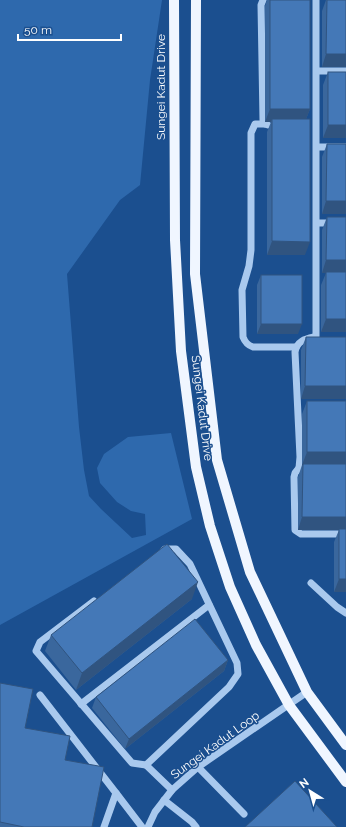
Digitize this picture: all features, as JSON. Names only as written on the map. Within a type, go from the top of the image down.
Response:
[{"type":"main road","name":"Sungei Kadut Drive","points":[[174,0],[175,240],[181,351],[196,467],[210,526],[230,587],[256,645],[289,705],[346,782]]},
{"type":"main road","name":"Sungei Kadut Drive","points":[[196,0],[195,274],[216,460],[250,572],[307,692],[346,745]]},
{"type":"street","points":[[263,0],[263,120],[265,124]]},
{"type":"street","points":[[277,126],[255,124],[252,133],[251,250],[242,290],[243,337],[248,346],[253,347],[296,346],[306,339],[320,337],[320,279],[317,224],[316,0]]},
{"type":"street","points":[[317,71],[346,71]]},
{"type":"street","points":[[308,126],[316,126]]},
{"type":"street","points":[[317,147],[346,147]]},
{"type":"street","points":[[317,224],[346,223]]},
{"type":"street","points":[[296,346],[300,457],[299,468],[294,477],[295,530],[301,534],[346,534]]},
{"type":"street","points":[[298,406],[306,406]]},
{"type":"street","points":[[299,468],[314,468]]},
{"type":"street","points":[[146,765],[229,687],[238,674],[237,663],[190,564],[176,549],[165,549],[159,553]]},
{"type":"street","points":[[311,583],[337,607],[346,613]]},
{"type":"street","points":[[102,595],[40,642],[36,651],[132,763],[146,765],[172,790]]},
{"type":"street","points":[[81,704],[209,605]]},
{"type":"street","name":"Sungei Kadut Loop","points":[[148,827],[155,812],[172,790],[198,767],[307,692]]},
{"type":"street","points":[[40,695],[142,827]]},
{"type":"street","points":[[198,767],[244,814]]},
{"type":"street","points":[[104,827],[116,792]]},
{"type":"street","points":[[164,800],[192,822],[196,827]]},
{"type":"shaded area","points":[[0,0],[162,0],[150,80],[140,185],[120,200],[67,274],[79,427],[84,470],[89,496],[132,538],[146,535],[145,514],[131,511],[117,502],[100,483],[97,468],[104,454],[128,437],[171,433],[192,519],[0,625]]},
{"type":"building","points":[[270,0],[310,0],[310,109],[270,109]]},
{"type":"building","points":[[327,0],[346,0],[346,54],[326,54]]},
{"type":"building","points":[[328,72],[346,72],[346,125],[328,125]]},
{"type":"building","points":[[272,119],[310,119],[310,242],[272,241]]},
{"type":"building","points":[[327,144],[346,144],[346,201],[326,201]]},
{"type":"building","points":[[327,217],[346,217],[346,260],[326,260]]},
{"type":"building","points":[[326,272],[346,272],[346,319],[326,319]]},
{"type":"building","points":[[261,275],[302,275],[302,324],[261,324]]},
{"type":"building","points":[[306,337],[346,337],[346,386],[305,386]]},
{"type":"building","points":[[307,401],[346,401],[346,452],[307,452]]},
{"type":"building","points":[[303,464],[346,464],[346,517],[302,517]]},
{"type":"building","points":[[339,529],[346,529],[346,579],[339,579]]},
{"type":"building","points":[[167,544],[198,582],[82,673],[51,635]]},
{"type":"building","points":[[195,619],[228,660],[129,739],[96,697]]},
{"type":"building","points":[[0,683],[33,689],[25,728],[70,736],[65,760],[104,767],[92,827],[24,827],[0,822]]},
{"type":"building","points":[[295,781],[337,827],[245,827]]}]
